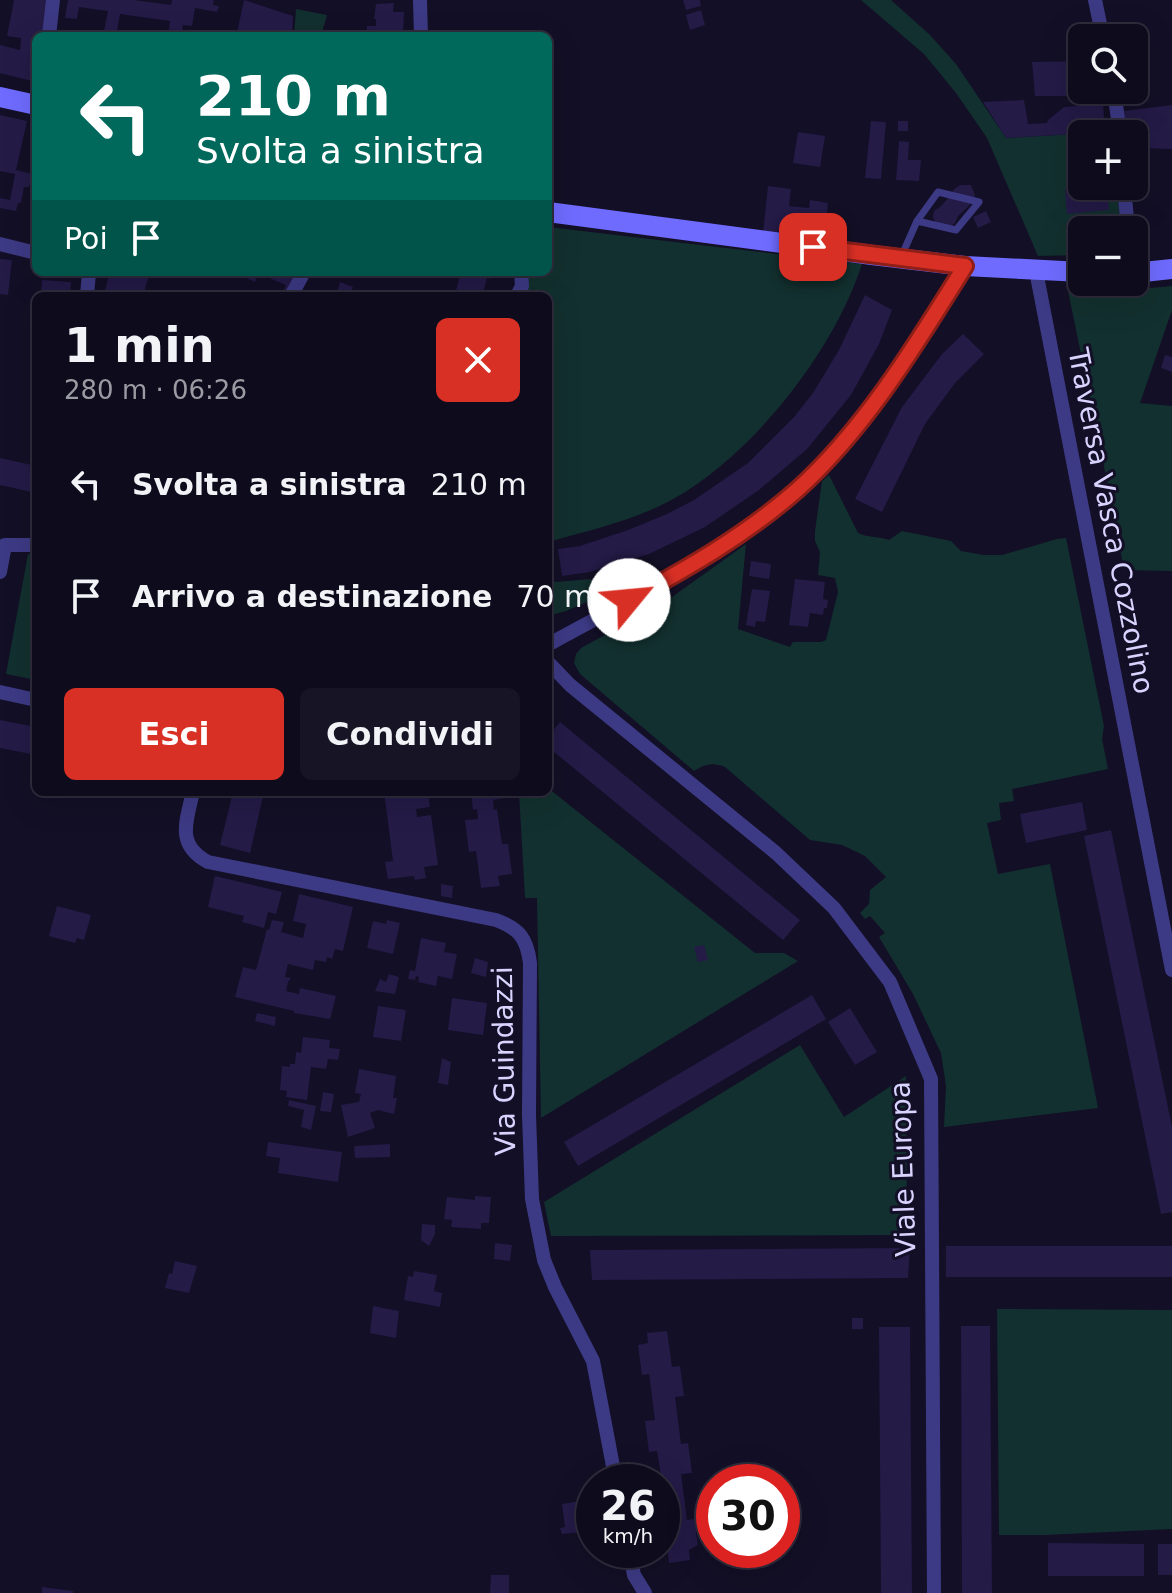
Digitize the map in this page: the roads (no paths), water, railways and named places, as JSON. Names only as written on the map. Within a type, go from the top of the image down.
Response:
[{"type":"main road","points":[[0,97],[32,104]]},
{"type":"main road","points":[[552,213],[965,266],[1068,272]]},
{"type":"main road","points":[[1148,272],[1172,269]]},
{"type":"street","points":[[49,32],[53,0]]},
{"type":"street","points":[[420,0],[421,32]]},
{"type":"street","points":[[1095,0],[1100,24]]},
{"type":"street","points":[[0,244],[32,252]]},
{"type":"street","points":[[552,637],[680,573],[754,524],[797,489],[852,431],[919,340],[965,266]]},
{"type":"street","name":"Traversa Vasca Cozzolino","points":[[1036,271],[1172,970]]},
{"type":"street","points":[[0,572],[5,545],[32,545]]},
{"type":"street","name":"Viale Europa","points":[[552,666],[570,685],[776,853],[834,908],[890,982],[931,1079],[934,1593]]},
{"type":"street","points":[[0,692],[32,699]]},
{"type":"street","name":"Via Guindazzi","points":[[192,796],[185,829],[186,840],[191,849],[208,862],[496,920],[510,925],[521,935],[530,963],[532,1199],[544,1260],[593,1361],[613,1464]]},
{"type":"street","points":[[633,1568],[641,1592]]},
{"type":"lane","points":[[901,257],[917,221],[938,192],[979,202],[956,230],[917,221]]}]
